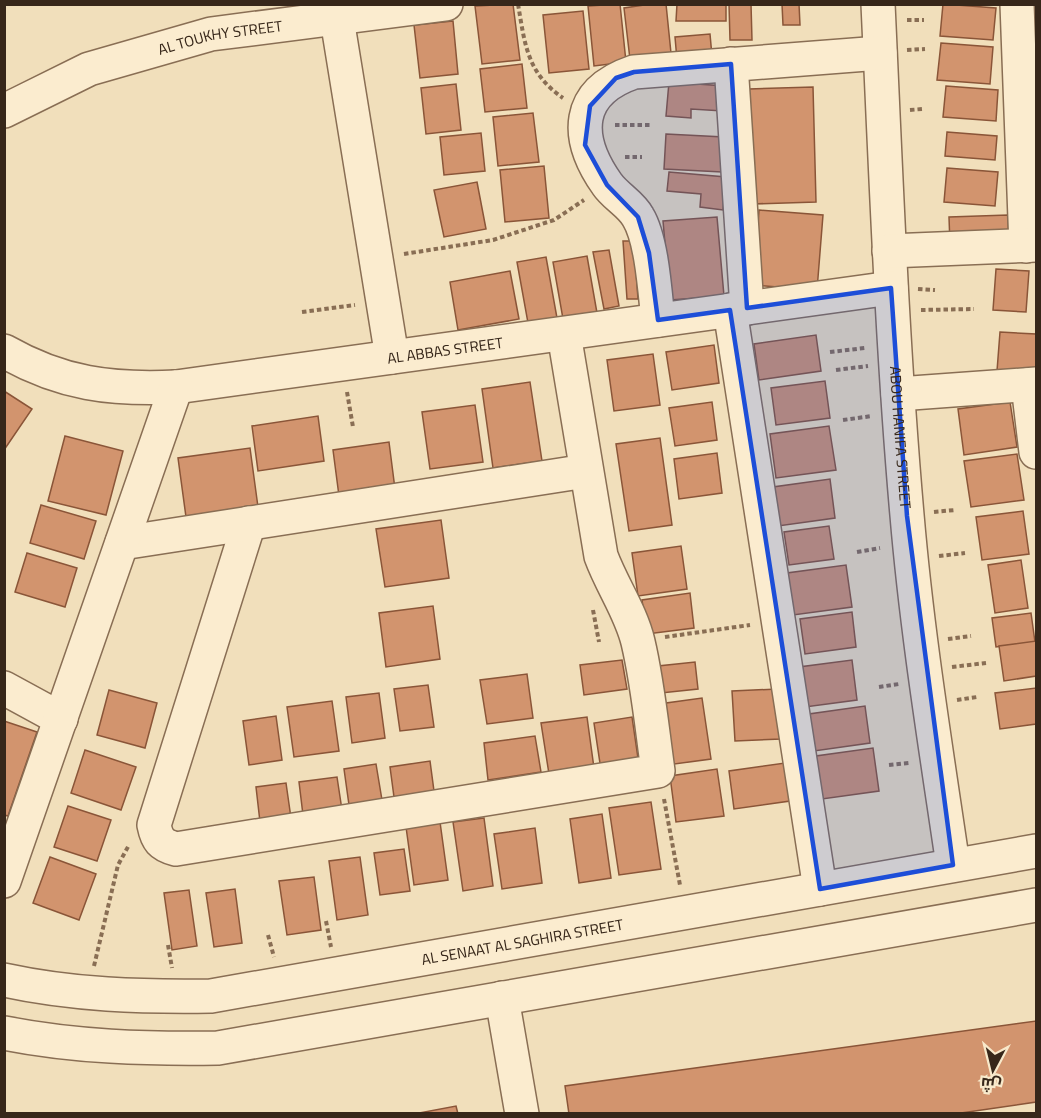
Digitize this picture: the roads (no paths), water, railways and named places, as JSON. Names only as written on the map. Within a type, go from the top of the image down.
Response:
[{"type":"street","name":"AL TOUKHY STREET","points":[[4,111],[89,69],[211,34],[337,19],[387,8],[446,4]]},
{"type":"street","name":"ABOU HANIFA STREET","points":[[878,4],[891,300],[915,591],[953,865]]},
{"type":"street","points":[[889,251],[1031,246],[1017,4]]},
{"type":"street","points":[[337,19],[392,357]]},
{"type":"street","points":[[658,320],[649,253],[638,217],[607,184],[585,145],[584,125],[590,106],[601,90],[616,78],[634,72],[880,53]]},
{"type":"street","points":[[731,64],[739,309],[778,620],[820,889]]},
{"type":"street","name":"AL ABBAS STREET","points":[[4,351],[34,368],[80,383],[128,389],[176,387],[739,309],[891,300]]},
{"type":"street","points":[[249,523],[154,825],[156,837],[164,846],[176,849],[658,771],[638,642],[628,612],[612,585],[601,556],[564,334]]},
{"type":"street","points":[[898,394],[1032,384],[1036,452]]},
{"type":"street","points":[[4,880],[13,831],[61,719],[176,387]]},
{"type":"street","points":[[122,543],[586,471]]},
{"type":"street","points":[[4,688],[61,719]]},
{"type":"street","name":"AL SENAAT AL SAGHIRA STREET","points":[[4,980],[88,993],[149,997],[211,996],[1036,851]]},
{"type":"street","points":[[4,1033],[49,1042],[133,1049],[218,1048],[1036,905]]},
{"type":"street","points":[[403,962],[416,1013]]},
{"type":"street","points":[[502,998],[522,1113]]}]
